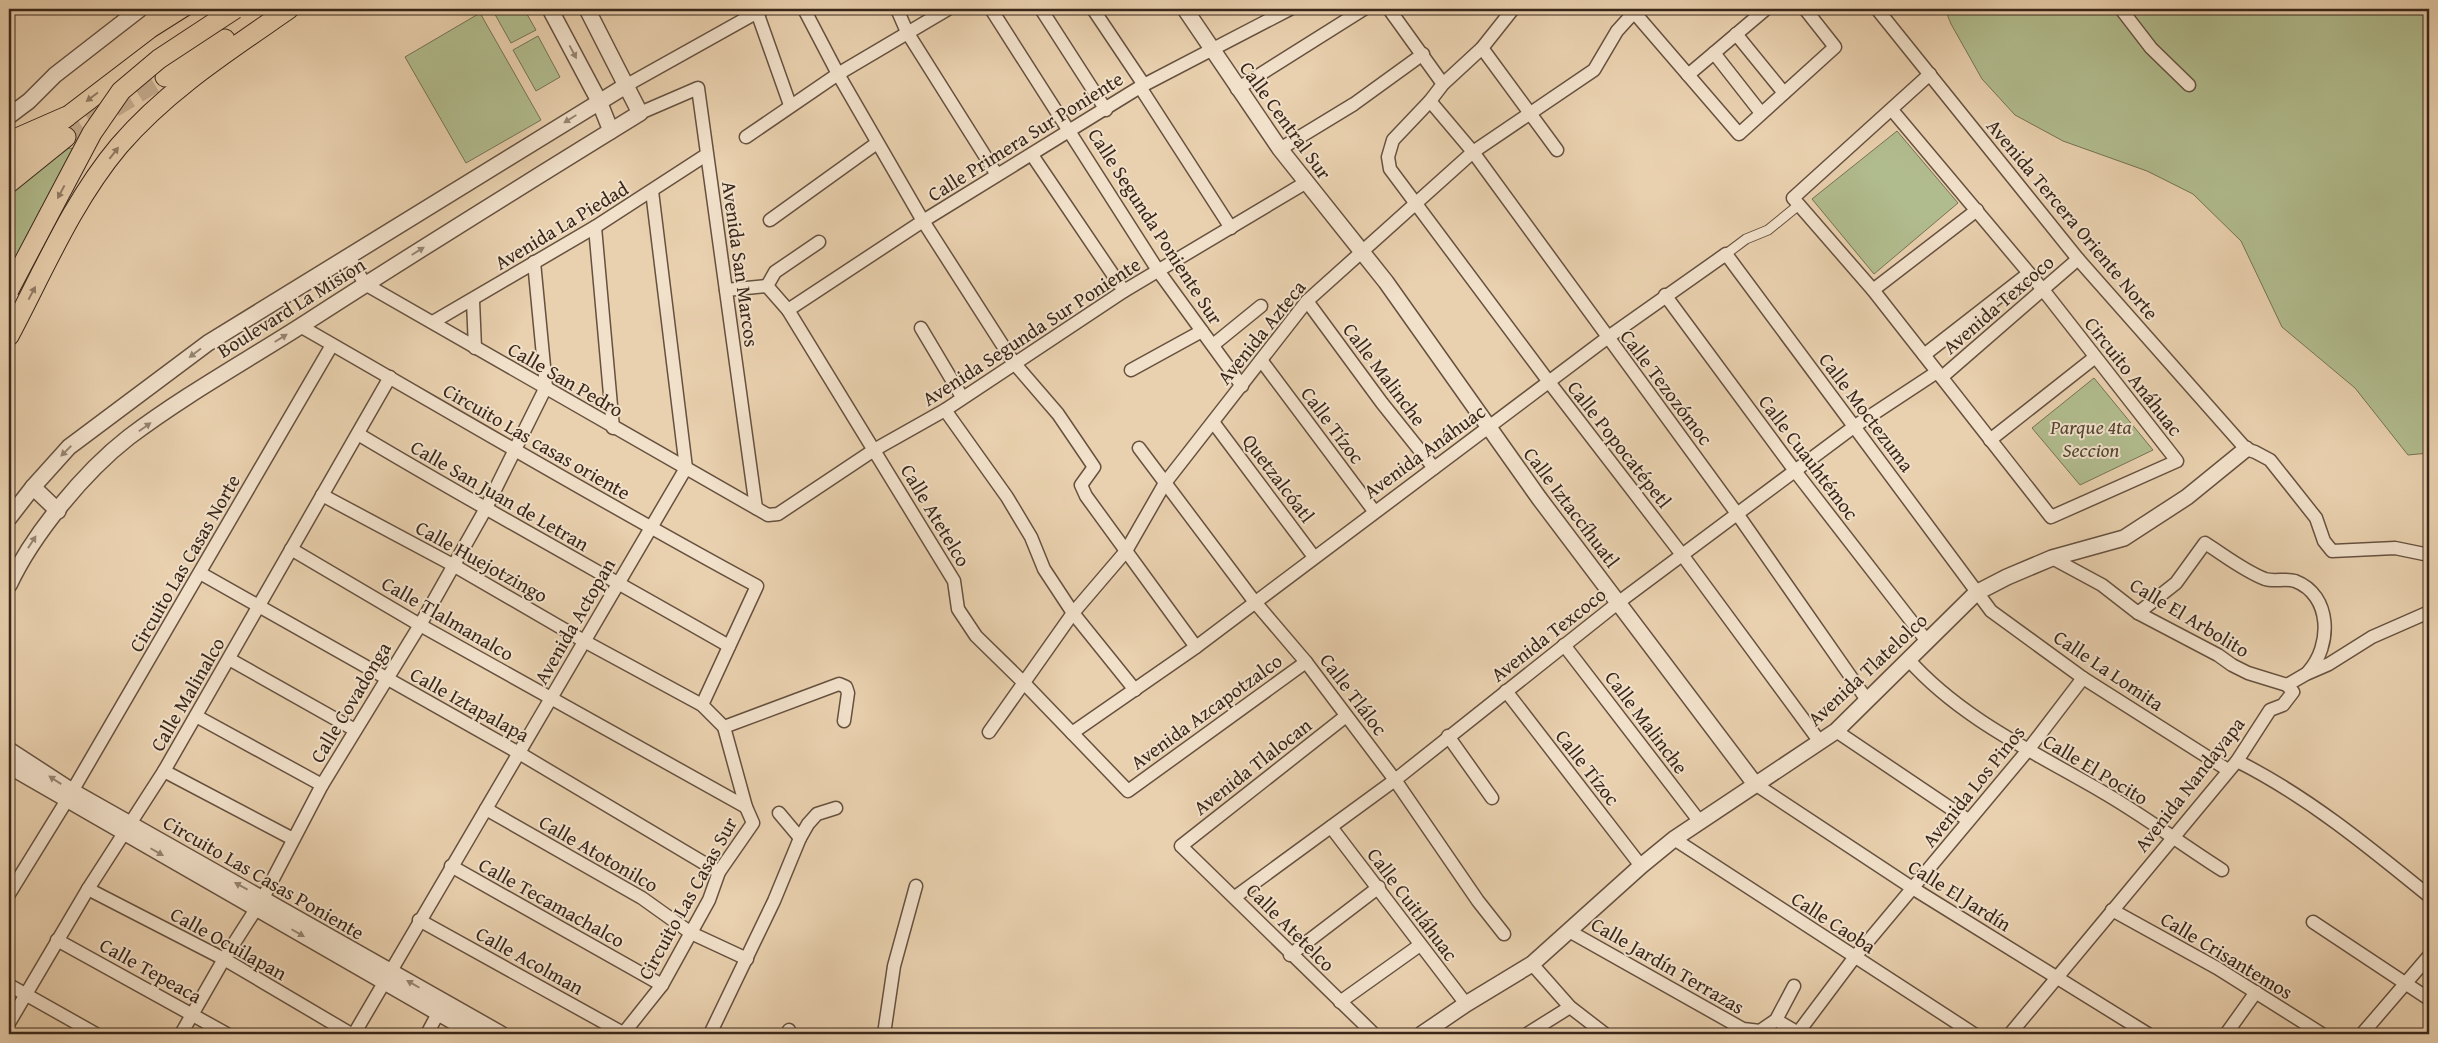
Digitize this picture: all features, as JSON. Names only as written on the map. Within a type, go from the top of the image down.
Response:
[{"type":"highway","points":[[9,142],[66,127]]},
{"type":"main road","points":[[9,183],[66,127],[161,45],[218,9]]},
{"type":"main road","points":[[9,290],[92,133],[121,91],[159,59],[235,9]]},
{"type":"main road","points":[[165,77],[270,9]]},
{"type":"main road","points":[[9,336],[79,203],[119,146],[178,88],[289,9]]},
{"type":"main road","points":[[9,161],[66,127]]},
{"type":"street","points":[[9,116],[29,101],[61,70],[140,9]]},
{"type":"street","points":[[550,9],[599,101],[611,131]]},
{"type":"street","points":[[587,9],[640,113]]},
{"type":"street","points":[[804,9],[876,142],[923,221],[1014,363],[1058,414],[1094,467],[1081,485],[1086,496],[1196,647]]},
{"type":"street","points":[[897,9],[906,32],[997,175]]},
{"type":"street","points":[[746,137],[790,105],[838,74],[906,32],[948,9]]},
{"type":"street","name":"Calle Segunda Poniente Sur","points":[[992,9],[1159,272],[1242,386]]},
{"type":"street","points":[[1041,9],[1106,110]]},
{"type":"street","points":[[1093,9],[1231,228]]},
{"type":"street","name":"Calle Central Sur","points":[[1185,9],[1237,89],[1280,150],[1305,184],[1360,251]]},
{"type":"street","name":"Calle Primera Sur Poniente","points":[[788,310],[923,221],[1106,110],[1142,86],[1289,9]]},
{"type":"street","points":[[1237,89],[1364,9]]},
{"type":"street","points":[[1389,9],[1443,84]]},
{"type":"street","points":[[1430,102],[1443,84],[1482,48],[1513,9]]},
{"type":"street","points":[[1688,75],[1766,9]]},
{"type":"street","points":[[1635,10],[1738,134],[1835,47],[1805,9]]},
{"type":"street","name":"Avenida Tercera Oriente Norte","points":[[1877,9],[2078,259],[2246,449]]},
{"type":"street","points":[[2121,9],[2151,48],[2189,85]]},
{"type":"street","points":[[627,85],[760,10],[790,105]]},
{"type":"street","name":"Avenida Azteca","points":[[989,732],[1073,613],[1126,551],[1165,483],[1307,301],[1360,251],[1473,152],[1594,70],[1617,30],[1635,10]]},
{"type":"street","points":[[1736,34],[1784,93]]},
{"type":"street","points":[[1482,48],[1557,150]]},
{"type":"street","points":[[1714,53],[1761,113]]},
{"type":"street","points":[[1280,150],[1354,104],[1423,54]]},
{"type":"street","points":[[1800,204],[1793,198],[1930,74]]},
{"type":"street","name":"Boulevard La Mision","points":[[9,518],[32,487],[70,447],[208,343],[627,85]]},
{"type":"street","name":"Avenida San Marcos","points":[[640,113],[698,88],[756,508]]},
{"type":"street","name":"Calle Tezozómoc","points":[[1430,102],[1473,152],[1738,515],[1867,700]]},
{"type":"street","name":"Calle Popocatépetl","points":[[1430,102],[1393,140],[1388,156],[1390,169],[1549,382],[1683,556],[1820,742]]},
{"type":"street","name":"Circuito Anáhuac","points":[[1800,204],[1873,290],[2051,517],[2177,461],[2094,358],[2044,291],[1892,110]]},
{"type":"street","name":"Boulevard La Mision","points":[[9,585],[27,549],[93,470],[128,438],[214,380],[365,284],[640,113]]},
{"type":"street","points":[[770,220],[876,142]]},
{"type":"street","name":"Avenida La Piedad","points":[[433,322],[473,301],[594,227],[706,155]]},
{"type":"street","points":[[1032,155],[1124,291]]},
{"type":"street","name":"Avenida Segunda Sur Poniente","points":[[778,514],[874,450],[945,410],[1124,291],[1305,184]]},
{"type":"street","points":[[652,191],[686,468]]},
{"type":"street","name":"Avenida Anáhuac","points":[[1072,733],[1196,647],[1254,601],[1665,295],[1746,239],[1768,230],[1800,204]]},
{"type":"street","points":[[1873,290],[1977,210]]},
{"type":"street","points":[[594,227],[613,428]]},
{"type":"street","points":[[726,290],[767,286],[775,272],[819,242]]},
{"type":"street","name":"Calle Iztaccíhuatl","points":[[1360,251],[1386,282],[1539,498],[1755,784]]},
{"type":"street","name":"Calle Moctezuma","points":[[1726,254],[1976,593]]},
{"type":"street","points":[[349,257],[365,284]]},
{"type":"street","name":"Avenida Texcoco","points":[[1235,897],[1395,780],[1564,644],[1854,426],[1940,374],[2044,291],[2078,259]]},
{"type":"street","points":[[534,262],[546,387]]},
{"type":"street","points":[[1924,355],[2028,274]]},
{"type":"street","name":"Calle San Pedro","points":[[365,284],[546,387],[613,428],[768,515],[778,514]]},
{"type":"street","name":"Calle Atetelco","points":[[767,286],[788,310],[954,582],[958,609],[976,636],[1128,791]]},
{"type":"street","name":"Calle Cuauhtémoc","points":[[1665,295],[1795,471],[1926,640]]},
{"type":"street","points":[[473,301],[475,348]]},
{"type":"street","name":"Calle Malinche","points":[[1307,301],[1382,403],[1434,468]]},
{"type":"street","points":[[1213,345],[1261,306]]},
{"type":"street","name":"Circuito Las casas oriente","points":[[300,326],[516,449],[649,528],[757,586],[729,646]]},
{"type":"street","points":[[920,328],[962,397]]},
{"type":"street","points":[[1131,370],[1202,331]]},
{"type":"street","name":"Circuito Las Casas Norte","points":[[9,894],[69,796],[332,345]]},
{"type":"street","points":[[1990,440],[2094,358]]},
{"type":"street","name":"Calle Tízoc","points":[[1262,360],[1374,511]]},
{"type":"street","name":"Calle Malinalco","points":[[9,1024],[88,888],[164,771],[390,377]]},
{"type":"street","name":"Calle Covadonga","points":[[181,1034],[259,903],[322,785],[420,625],[485,510],[546,387]]},
{"type":"street","points":[[945,410],[1007,497],[1031,537],[1044,569],[1073,613],[1135,690]]},
{"type":"street","name":"Quetzalcóatl","points":[[1213,422],[1314,556]]},
{"type":"street","name":"Calle San Juan de Letran","points":[[358,434],[485,510],[729,646]]},
{"type":"street","name":"Calle Tláloc","points":[[1139,448],[1254,601],[1306,662],[1395,780],[1478,901],[1504,934]]},
{"type":"street","points":[[2246,449],[2263,455],[2270,460],[2316,518],[2324,541],[2332,551],[2395,548],[2429,555]]},
{"type":"street","name":"Avenida Tlatelolco","points":[[1422,1034],[1466,1004],[1532,964],[1641,866],[1674,839],[1836,731],[1926,640],[1976,593],[2007,577],[2052,558],[2124,538],[2188,497],[2246,449]]},
{"type":"street","name":"Avenida Actopan","points":[[352,1034],[388,978],[419,920],[686,468]]},
{"type":"street","points":[[32,487],[58,511]]},
{"type":"street","name":"Calle Huejotzingo","points":[[322,495],[453,565],[584,641],[702,705]]},
{"type":"street","points":[[2138,613],[2176,583],[2205,543],[2266,579],[2293,580],[2316,594],[2323,610],[2323,633],[2315,664],[2306,674]]},
{"type":"street","name":"Calle Tlalmanalco","points":[[291,549],[420,625],[746,807]]},
{"type":"street","name":"Calle El Arbolito","points":[[2052,558],[2102,585],[2138,613],[2248,673],[2287,685]]},
{"type":"street","name":"Calle Iztapalapa","points":[[200,573],[519,753],[719,872]]},
{"type":"street","name":"Calle La Lomita","points":[[1976,593],[1991,611],[2083,678],[2232,765],[2269,777],[2353,835],[2429,896]]},
{"type":"street","points":[[2287,685],[2329,664],[2372,637],[2429,612]]},
{"type":"street","name":"Calle Malinche","points":[[1564,644],[1700,822]]},
{"type":"street","points":[[702,705],[729,646]]},
{"type":"street","points":[[229,659],[355,730]]},
{"type":"street","name":"Calle El Pocito","points":[[1908,659],[1929,683],[1955,703],[2028,750],[2103,792],[2222,870]]},
{"type":"street","name":"Avenida Azcapotzalco","points":[[1128,791],[1306,662]]},
{"type":"street","name":"Avenida Los Pinos","points":[[1798,1034],[1854,958],[1914,889],[1968,820],[2028,750],[2083,678]]},
{"type":"street","points":[[724,727],[839,684],[846,687],[848,693],[844,721]]},
{"type":"street","name":"Avenida Nandayapa","points":[[2010,1034],[2232,765],[2270,710],[2283,705],[2291,697],[2293,692],[2287,685]]},
{"type":"street","name":"Calle Tízoc","points":[[1506,692],[1641,866]]},
{"type":"street","name":"Circuito Las Casas Sur","points":[[623,1034],[662,985],[709,900],[719,872],[753,823],[746,807],[724,727],[702,705]]},
{"type":"street","points":[[196,716],[322,785]]},
{"type":"street","name":"Avenida Tlalocan","points":[[1181,846],[1346,716]]},
{"type":"street","points":[[1836,731],[1968,820]]},
{"type":"street","points":[[1448,736],[1492,798]]},
{"type":"street","name":"Circuito Las Casas Poniente","points":[[9,750],[69,796]]},
{"type":"street","name":"Circuito Las Casas Poniente","points":[[9,766],[69,796],[441,1008],[501,1034]]},
{"type":"street","points":[[164,771],[293,839]]},
{"type":"street","name":"Calle El Jardín","points":[[1755,784],[1914,889],[2148,1034]]},
{"type":"street","points":[[710,1034],[747,959],[800,838],[808,824],[817,814],[836,808]]},
{"type":"street","name":"Calle Atotonilco","points":[[486,809],[642,898],[691,933],[747,959]]},
{"type":"street","points":[[779,813],[800,838]]},
{"type":"street","name":"Calle Cuitláhuac","points":[[1331,827],[1379,887],[1420,945],[1466,1004]]},
{"type":"street","name":"Calle Caoba","points":[[1674,839],[1854,958],[1974,1034]]},
{"type":"street","name":"Calle Atetelco","points":[[1181,846],[1374,1034]]},
{"type":"street","name":"Calle Tecamachalco","points":[[451,866],[662,985]]},
{"type":"street","points":[[884,1034],[894,966],[916,886]]},
{"type":"street","points":[[1290,954],[1379,887]]},
{"type":"street","name":"Calle Ocuilapan","points":[[88,888],[224,960],[352,1034]]},
{"type":"street","name":"Calle Crisantemos","points":[[2112,910],[2256,992],[2322,1034]]},
{"type":"street","name":"Calle Acolman","points":[[419,920],[623,1034]]},
{"type":"street","points":[[2313,922],[2429,1000]]},
{"type":"street","name":"Calle Jardín Terrazas","points":[[1569,931],[1743,1029],[1760,1031],[1776,1020]]},
{"type":"street","name":"Calle Tepeaca","points":[[57,940],[227,1034]]},
{"type":"street","points":[[1340,1002],[1420,945]]},
{"type":"street","points":[[2362,1034],[2429,956]]},
{"type":"street","points":[[1532,964],[1570,1007],[1605,1034]]},
{"type":"street","points":[[9,985],[96,1034]]},
{"type":"street","points":[[1794,986],[1776,1020],[1798,1034]]},
{"type":"street","points":[[2226,1034],[2256,992]]},
{"type":"street","points":[[1527,1034],[1570,1007]]},
{"type":"street","points":[[427,1034],[441,1008]]},
{"type":"street","name":"Circuito Las Casas Poniente","points":[[441,1008],[475,1034]]},
{"type":"green space","points":[[492,9],[524,9],[536,30],[511,43]]},
{"type":"green space","points":[[1945,9],[2429,9],[2429,453],[2408,455],[2355,388],[2282,327],[2241,241],[2193,194],[2147,171],[2063,141],[2015,115],[1982,79],[1951,24]]},
{"type":"green space","points":[[480,13],[541,120],[466,163],[405,57]]},
{"type":"green space","points":[[538,36],[560,77],[536,91],[513,50]]},
{"type":"green space","points":[[1897,131],[1958,203],[1874,274],[1812,199]]},
{"type":"green space","points":[[69,148],[75,149],[9,278],[9,192]]},
{"type":"green space","name":"Parque 4ta Seccion","points":[[2094,378],[2153,450],[2080,485],[2032,428]]},
{"type":"tunnel","points":[[66,137],[165,77]]}]
